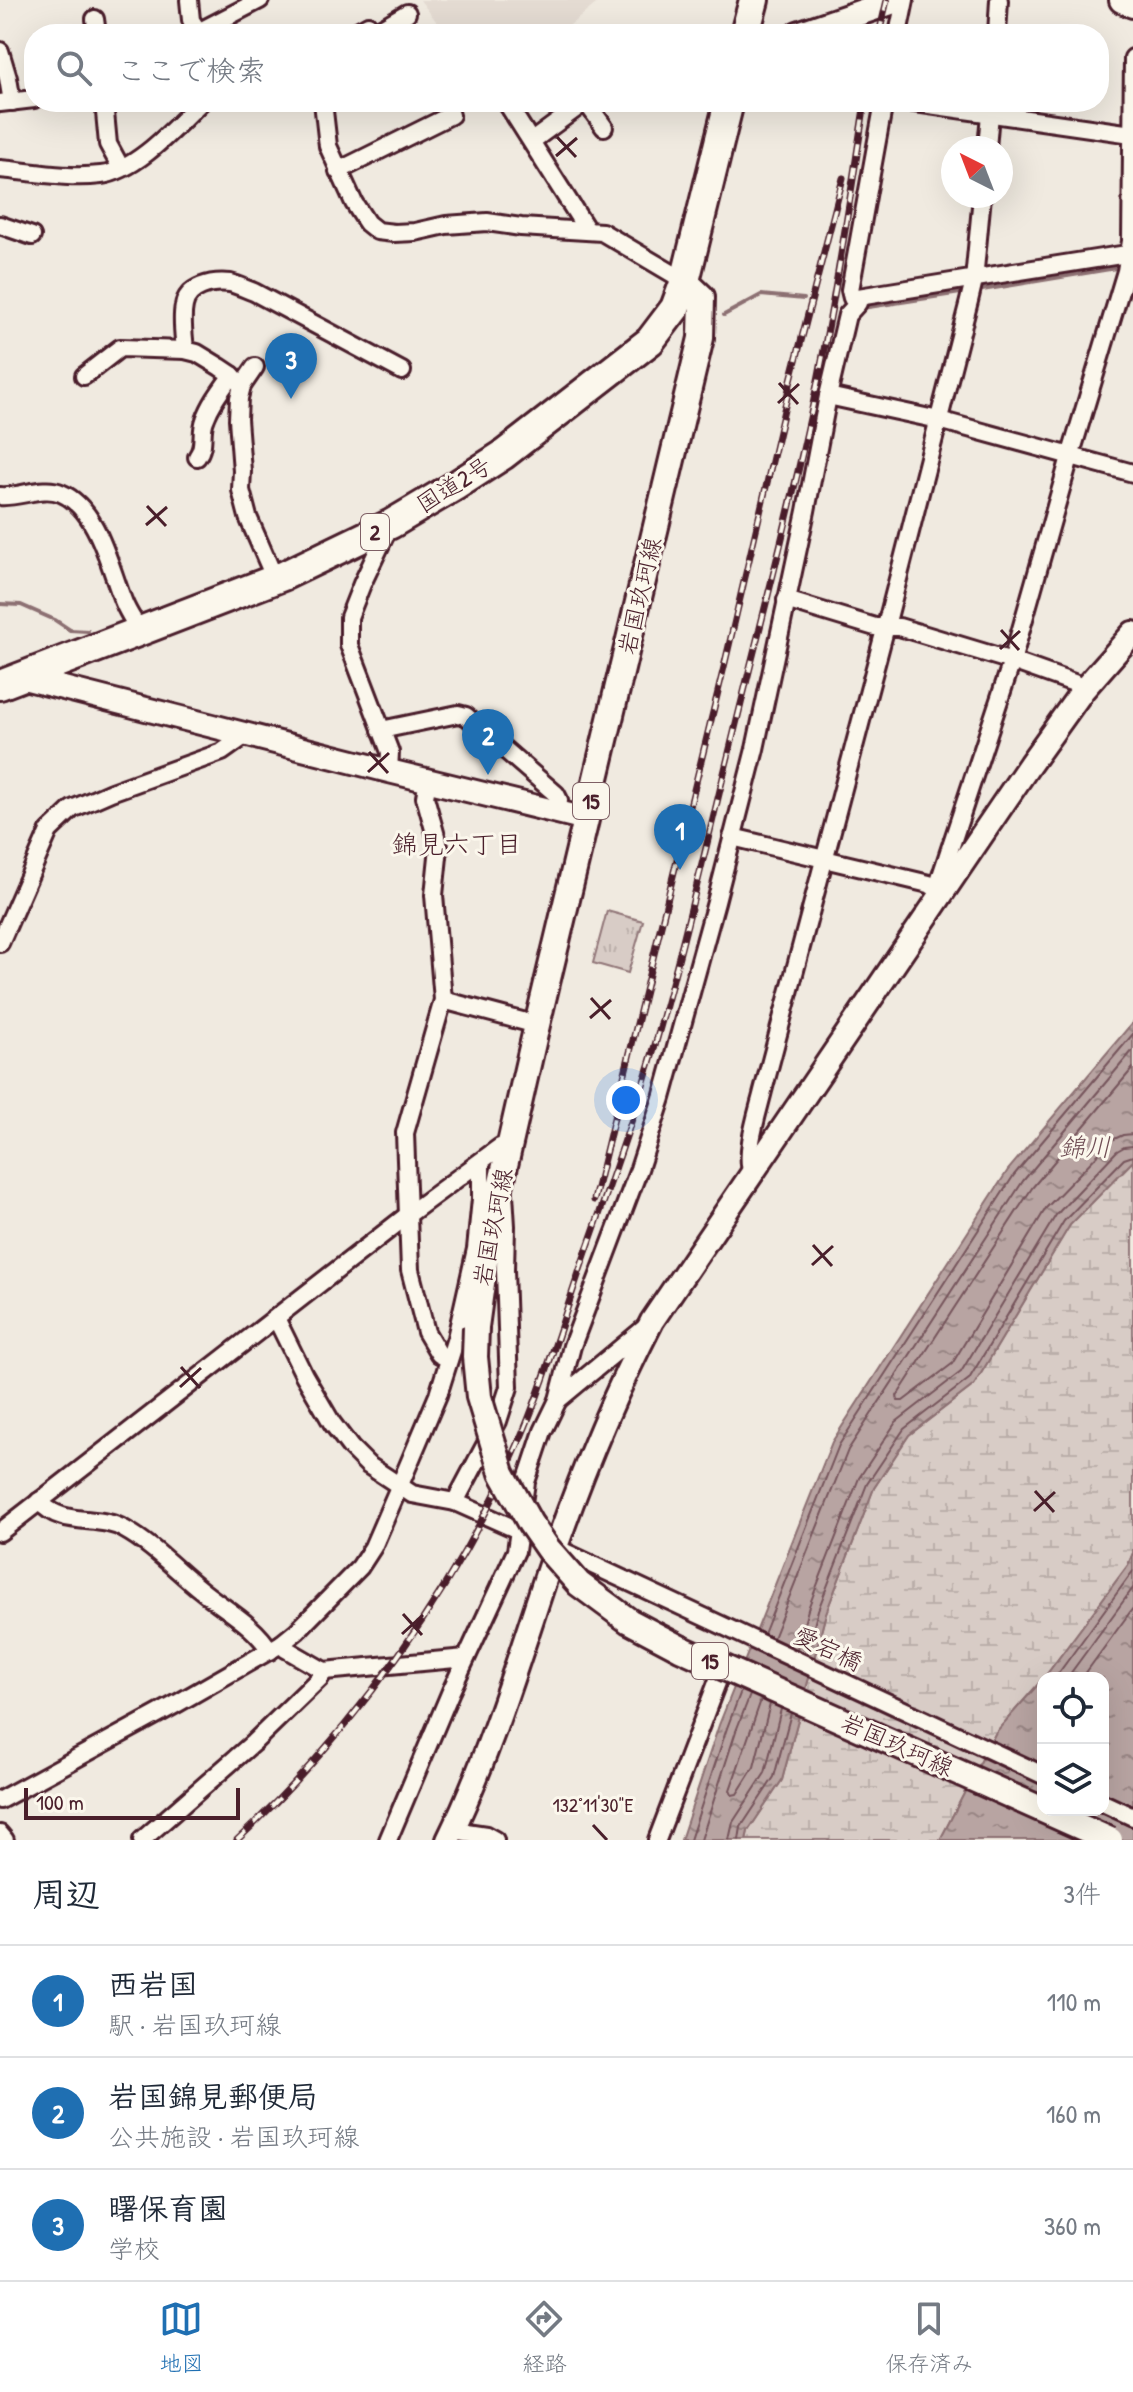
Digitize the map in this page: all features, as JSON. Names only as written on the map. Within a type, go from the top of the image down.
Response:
[{"type":"highway","points":[[748,24],[754,0]]},
{"type":"highway","name":"国道2号","points":[[10,681],[275,579],[391,524],[503,455],[650,341],[675,308],[685,281],[727,112]]},
{"type":"main road","points":[[827,24],[897,0]]},
{"type":"main road","points":[[1122,0],[1133,5]]},
{"type":"main road","name":"岩国玖珂線","points":[[685,281],[702,297],[701,338],[466,1333],[475,1357],[479,1397],[502,1473],[530,1523],[579,1584],[629,1621],[680,1648],[1110,1840]]},
{"type":"street","points":[[189,0],[193,24]]},
{"type":"street","points":[[216,24],[260,0]]},
{"type":"street","points":[[900,24],[905,0]]},
{"type":"street","points":[[998,24],[999,0]]},
{"type":"street","points":[[388,24],[407,13]]},
{"type":"street","points":[[0,51],[8,78],[6,102]]},
{"type":"street","points":[[940,890],[1012,661],[1129,259],[1133,58]]},
{"type":"street","points":[[105,112],[108,144],[121,168]]},
{"type":"street","points":[[0,169],[70,176],[103,175],[136,160],[190,112]]},
{"type":"street","points":[[324,112],[328,146],[338,171],[354,203],[367,223],[377,231],[415,232],[446,225],[487,222],[602,232],[685,281]]},
{"type":"street","points":[[338,171],[451,115],[450,112]]},
{"type":"street","points":[[513,112],[587,230]]},
{"type":"street","points":[[532,141],[571,112]]},
{"type":"street","points":[[593,112],[604,127]]},
{"type":"street","points":[[388,1840],[516,1551],[526,1482],[543,1431],[558,1400],[572,1346],[639,1169],[662,1098],[755,749],[828,396],[855,305],[850,290],[882,112]]},
{"type":"street","points":[[988,136],[990,112]]},
{"type":"street","points":[[1012,112],[1132,134]]},
{"type":"street","points":[[752,1173],[749,1165],[753,1132],[972,289],[981,208]]},
{"type":"street","points":[[0,225],[32,236]]},
{"type":"street","points":[[855,305],[972,289],[1129,259]]},
{"type":"street","points":[[185,350],[184,305],[190,294],[208,284],[230,283],[254,292],[402,371]]},
{"type":"street","points":[[84,376],[120,348],[197,353],[237,380]]},
{"type":"street","points":[[197,457],[202,450],[204,421],[214,401],[255,367]]},
{"type":"street","points":[[237,380],[241,490],[248,517],[275,579]]},
{"type":"street","points":[[828,396],[939,420],[1133,473]]},
{"type":"street","points":[[0,496],[60,492],[75,502],[103,544],[125,605],[139,630]]},
{"type":"street","points":[[389,771],[390,752],[349,645],[349,617],[391,524]]},
{"type":"street","points":[[786,600],[875,627],[899,627],[1012,661],[1074,683],[1083,690]]},
{"type":"street","points":[[495,1840],[486,1835],[450,1835],[489,1745],[556,1548],[605,1417],[652,1321],[940,890],[1083,690],[1133,633]]},
{"type":"street","points":[[10,681],[246,735],[586,819]]},
{"type":"street","points":[[381,730],[458,714],[466,716],[556,794],[558,812]]},
{"type":"street","points":[[0,943],[49,831],[72,809],[222,752],[246,735]]},
{"type":"street","points":[[428,780],[425,797],[439,847],[434,895],[443,1000],[405,1133],[410,1270],[426,1332],[439,1354],[449,1359]]},
{"type":"street","points":[[732,837],[940,890]]},
{"type":"street","points":[[443,1000],[537,1025]]},
{"type":"street","points":[[0,1532],[409,1214],[500,1147],[509,1146]]},
{"type":"street","points":[[0,1800],[276,1647],[297,1631],[360,1567],[373,1547],[399,1487],[438,1395],[449,1359],[466,1333],[481,1199],[481,1162]]},
{"type":"street","points":[[455,1502],[498,1421],[509,1387],[506,1226],[501,1181]]},
{"type":"street","name":"愛宕橋","points":[[276,1318],[315,1395],[351,1448],[368,1465],[399,1487],[412,1494],[455,1502],[521,1531],[1037,1772]]},
{"type":"street","points":[[558,1400],[652,1321]]},
{"type":"street","points":[[466,1333],[480,1345],[507,1343]]},
{"type":"street","points":[[39,1501],[47,1510],[58,1515],[122,1528],[276,1647],[286,1649],[324,1671],[466,1658]]},
{"type":"street","points":[[142,1840],[253,1743],[324,1671]]},
{"type":"street","points":[[657,1840],[718,1680]]},
{"type":"street","points":[[1109,1806],[1133,1817]]},
{"type":"street","points":[[0,1834],[5,1840]]},
{"type":"shaded area","points":[[420,0],[601,0],[571,24],[438,24]]},
{"type":"green space","points":[[607,911],[643,921],[628,973],[593,963]]},
{"type":"green space","points":[[1133,1161],[1133,1553],[1128,1565],[1048,1672],[1037,1672],[1037,1685],[996,1732],[940,1840],[746,1840],[748,1831],[782,1780],[826,1613],[874,1488],[909,1435],[974,1385],[1070,1225]]},
{"type":"water","name":"錦川","points":[[1133,1022],[1133,1161],[1070,1225],[974,1385],[909,1435],[874,1488],[826,1613],[782,1780],[748,1831],[746,1840],[681,1840],[719,1725],[832,1442],[1008,1170]]},
{"type":"water","points":[[1133,1553],[1133,1840],[940,1840],[996,1732],[1037,1686],[1037,1816],[1109,1816],[1109,1672],[1048,1672],[1128,1565]]},
{"type":"waterway","points":[[976,291],[1122,267]]},
{"type":"waterway","points":[[862,308],[967,292]]},
{"type":"waterway","points":[[724,315],[761,295],[804,299]]},
{"type":"waterway","points":[[0,604],[21,605],[70,630],[88,631]]},
{"type":"railway","points":[[881,24],[887,0]]},
{"type":"railway","points":[[237,1840],[322,1752],[361,1705],[433,1604],[494,1497],[537,1396],[637,1105],[681,950],[812,409],[863,112]]},
{"type":"railway","points":[[594,1200],[791,380],[843,178]]},
{"type":"place","name":"曙保育園","points":[[291,399]]},
{"type":"place","name":"岩国錦見郵便局","points":[[488,775]]},
{"type":"place","name":"西岩国","points":[[680,870]]},
{"type":"district","name":"錦見六丁目","points":[[457,844]]}]
